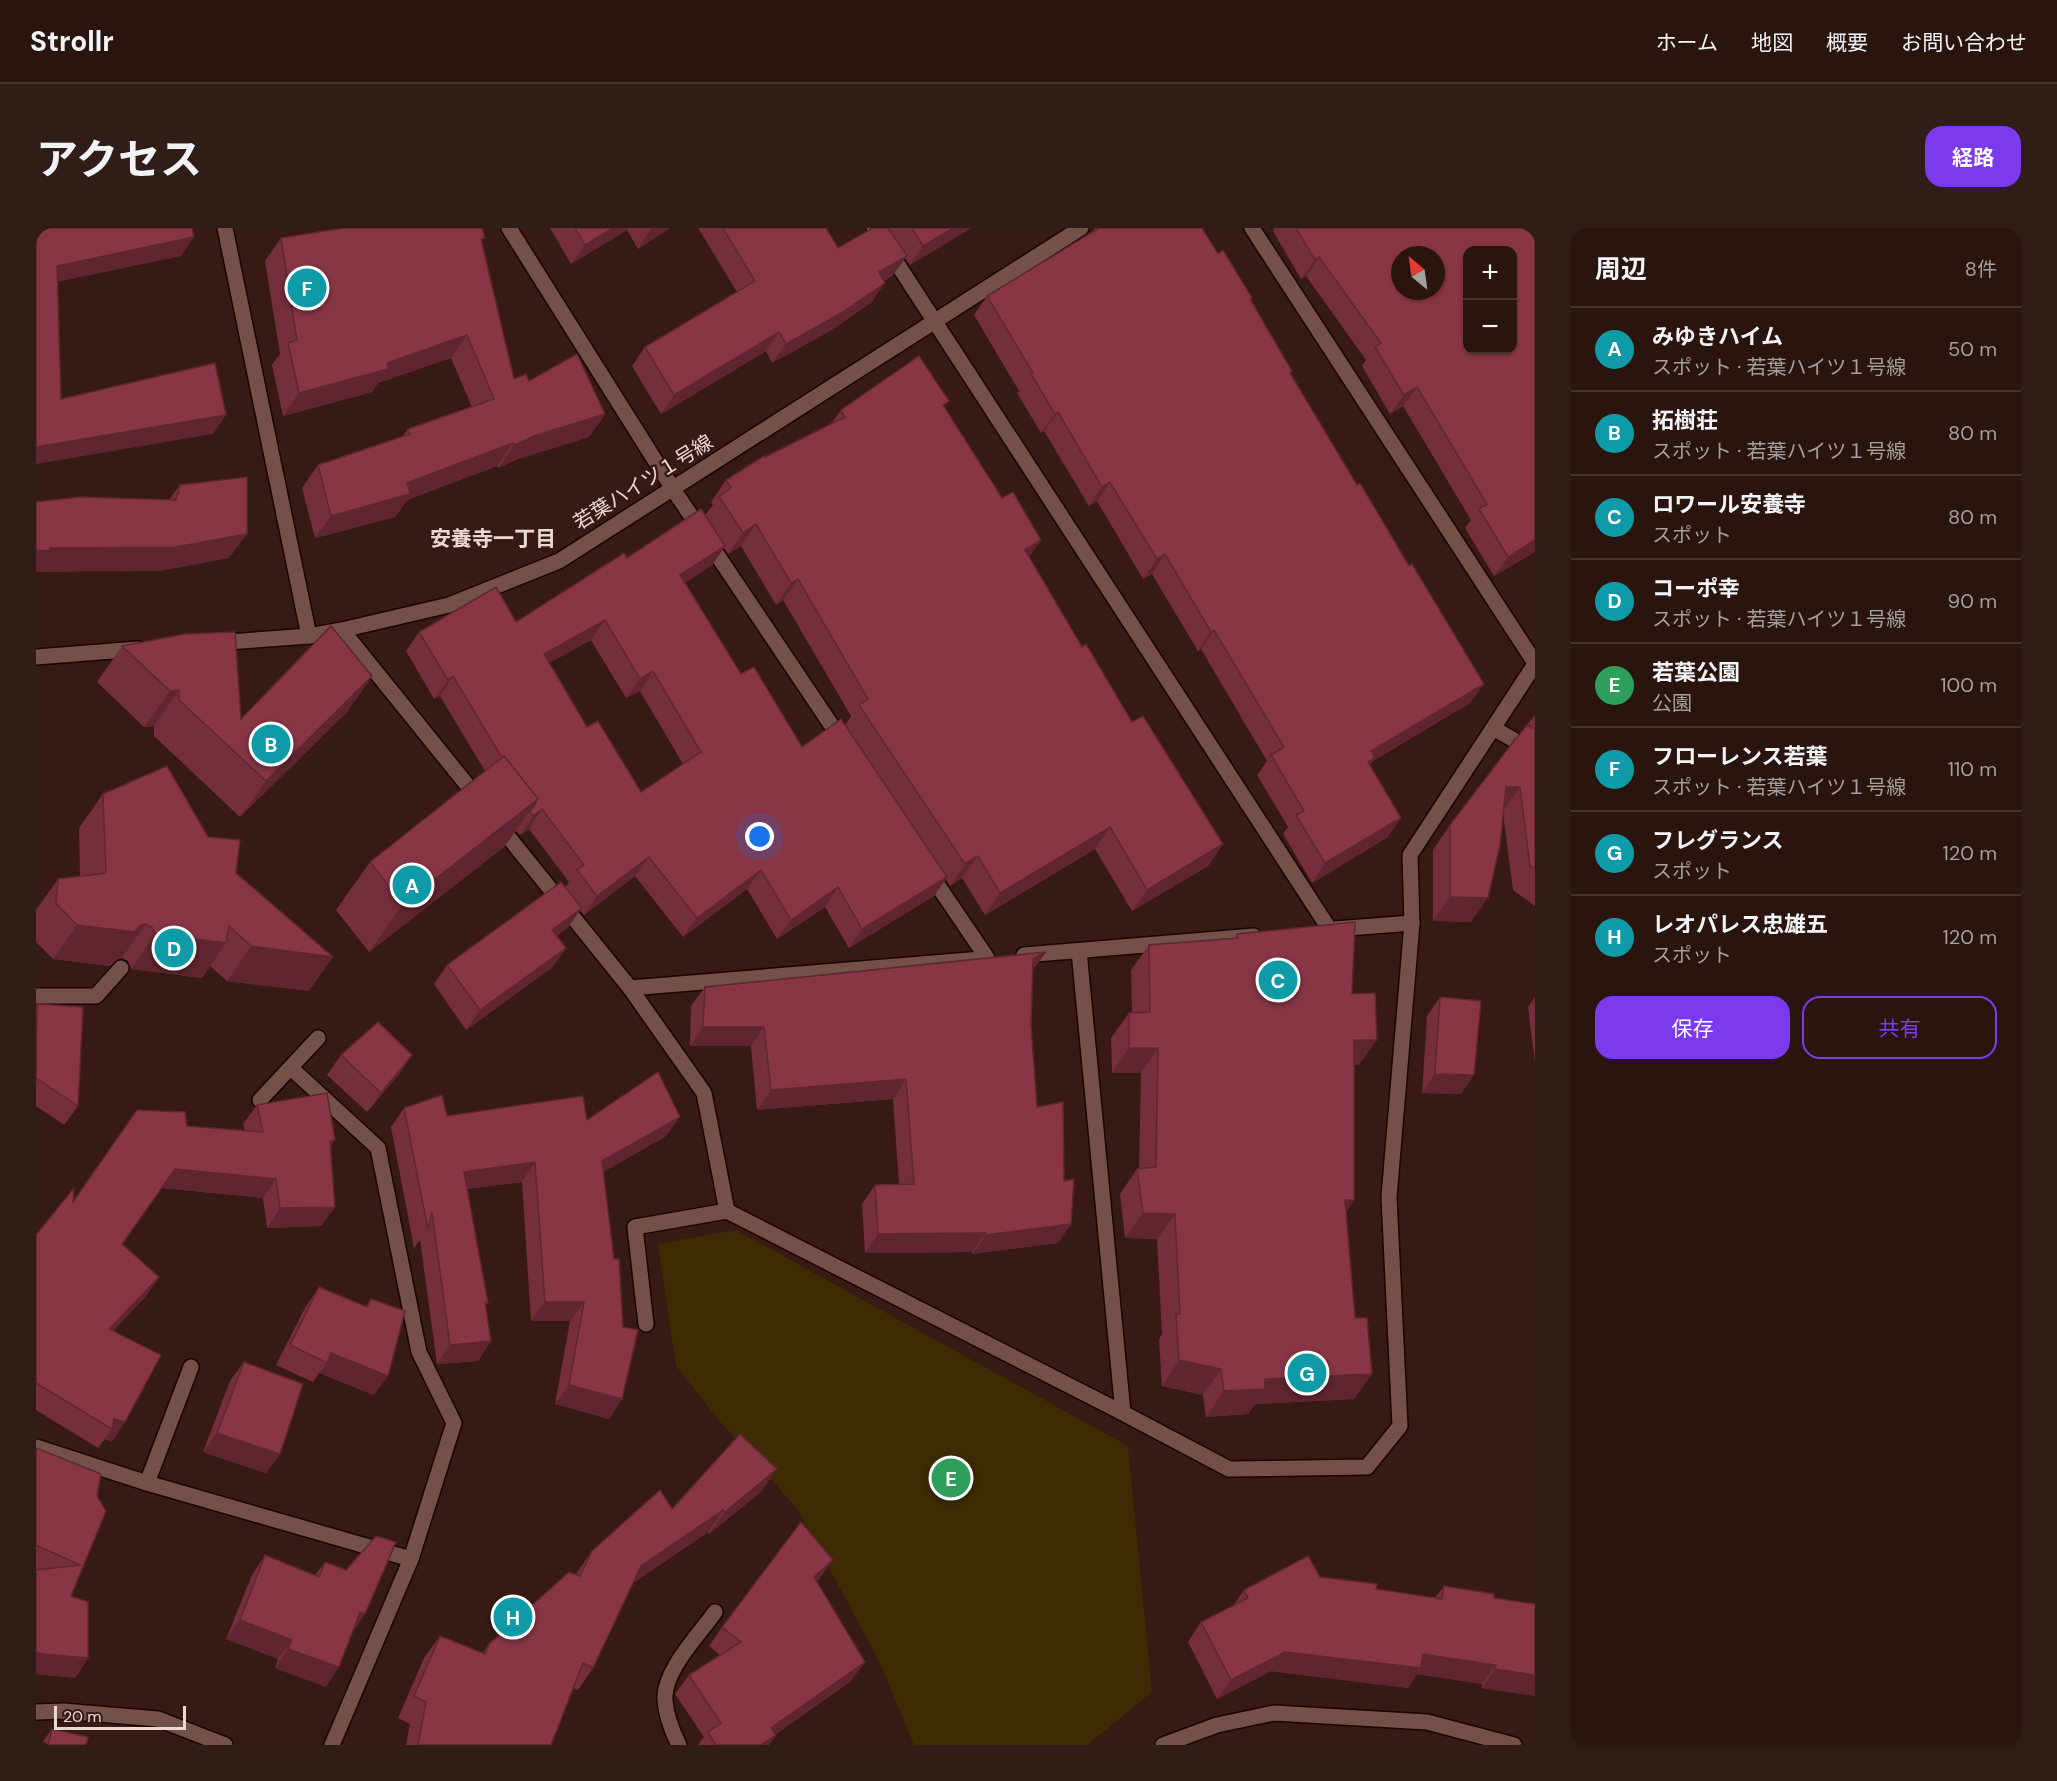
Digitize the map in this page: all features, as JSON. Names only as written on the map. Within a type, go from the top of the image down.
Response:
[{"type":"street","points":[[225,228],[309,636]]},
{"type":"street","points":[[509,228],[672,489],[849,753]]},
{"type":"street","points":[[874,228],[1324,930],[1412,923]]},
{"type":"street","name":"若葉ハイツ１号線","points":[[202,644],[309,636],[342,630],[448,605],[559,561],[1081,228]]},
{"type":"street","points":[[646,1324],[635,1227],[727,1211],[1229,1469],[1367,1467],[1400,1426],[1389,1197],[1412,923],[1410,855],[1535,664],[1252,228]]},
{"type":"street","points":[[342,630],[630,988],[704,1093],[727,1211]]},
{"type":"street","points":[[36,657],[155,648]]},
{"type":"street","points":[[1493,728],[1535,752]]},
{"type":"street","points":[[921,860],[998,957]]},
{"type":"street","points":[[630,988],[1270,935]]},
{"type":"street","points":[[1079,951],[1123,1413]]},
{"type":"street","points":[[36,996],[96,996],[121,968]]},
{"type":"street","points":[[260,1100],[318,1038]]},
{"type":"street","points":[[291,1068],[378,1148],[419,1352],[454,1423],[411,1559],[332,1745]]},
{"type":"street","points":[[147,1483],[191,1367]]},
{"type":"street","points":[[36,1447],[147,1483],[411,1559]]},
{"type":"street","points":[[679,1745],[669,1725],[664,1698],[671,1672],[716,1612]]},
{"type":"street","points":[[36,1712],[63,1711],[158,1719],[225,1745]]},
{"type":"street","points":[[1163,1745],[1217,1725],[1274,1713],[1427,1722],[1514,1745]]},
{"type":"shaded area","points":[[736,1230],[1128,1446],[1152,1692],[1087,1745],[914,1745],[880,1663],[798,1510],[717,1418],[676,1366],[658,1244]]},
{"type":"building","points":[[36,228],[192,228],[194,237],[57,266],[61,399],[215,363],[226,415],[36,447]]},
{"type":"building","points":[[344,228],[482,228],[485,238],[481,239],[514,379],[526,374],[529,381],[577,354],[605,414],[534,436],[514,445],[513,443],[407,483],[410,494],[331,516],[318,465],[410,434],[408,429],[494,399],[467,335],[387,363],[388,369],[299,393],[288,343],[297,340],[281,238]]},
{"type":"building","points":[[575,228],[613,228],[585,245]]},
{"type":"building","points":[[723,228],[826,228],[838,248],[873,228],[888,228],[907,256],[879,272],[885,283],[843,312],[786,344],[779,332],[674,395],[645,347],[755,281]]},
{"type":"building","points":[[912,228],[953,228],[923,246]]},
{"type":"building","points":[[1099,228],[1202,228],[1218,254],[1223,250],[1292,371],[1290,373],[1357,485],[1360,483],[1409,566],[1412,564],[1484,684],[1371,751],[1375,758],[1368,762],[1401,818],[1325,863],[1296,815],[1304,811],[1271,755],[1284,747],[1214,630],[1211,632],[1165,554],[1157,559],[1110,482],[1102,487],[1058,412],[1055,414],[987,296]]},
{"type":"building","points":[[1296,228],[1535,228],[1535,540],[1508,557],[1479,509],[1487,504],[1417,387],[1404,395],[1375,347],[1381,343],[1319,257],[1315,260]]},
{"type":"building","points":[[919,356],[949,401],[943,405],[1002,498],[1013,492],[1041,540],[1025,550],[1082,647],[1086,644],[1132,722],[1143,716],[1223,844],[1147,890],[1110,827],[1000,893],[978,856],[965,864],[859,705],[868,699],[798,579],[791,583],[756,524],[743,533],[719,496],[731,488],[726,480],[764,456],[845,417],[841,410]]},
{"type":"building","points":[[247,477],[247,534],[176,547],[36,550],[36,502],[80,497],[176,500],[180,485]]},
{"type":"building","points":[[701,509],[725,546],[680,575],[741,674],[754,667],[802,747],[841,719],[947,877],[862,929],[838,887],[791,920],[761,870],[697,918],[649,857],[597,896],[577,870],[584,865],[542,809],[533,816],[530,812],[538,799],[504,756],[502,758],[453,676],[448,680],[419,632],[496,587],[516,622],[624,553],[627,558]],"holes":[[[605,620],[640,679],[653,671],[701,752],[641,792],[598,721],[587,727],[544,654]]]},
{"type":"building","points":[[331,626],[372,676],[266,781],[179,700],[179,690],[170,691],[122,646],[185,634],[235,632],[241,719]]},
{"type":"building","points":[[1527,725],[1535,729],[1535,869],[1530,866],[1520,787],[1506,787],[1500,845],[1488,898],[1450,897],[1450,825]]},
{"type":"building","points":[[504,756],[538,799],[403,904],[370,862]]},
{"type":"building","points":[[167,766],[208,837],[240,840],[236,873],[333,957],[251,946],[229,926],[226,943],[155,934],[152,927],[146,924],[141,925],[134,932],[77,925],[56,903],[58,879],[106,873],[103,794]]},
{"type":"building","points":[[561,882],[582,908],[552,930],[566,948],[480,1010],[447,965]]},
{"type":"building","points":[[1355,922],[1352,994],[1375,993],[1377,1040],[1354,1040],[1354,1200],[1345,1200],[1355,1318],[1367,1318],[1372,1374],[1265,1379],[1265,1389],[1224,1391],[1221,1369],[1179,1360],[1176,1314],[1180,1314],[1175,1214],[1143,1213],[1137,1169],[1156,1167],[1158,1048],[1129,1048],[1129,1013],[1150,1012],[1149,945],[1238,938],[1237,934]]},
{"type":"building","points":[[1046,952],[1033,959],[1031,1025],[1037,1107],[1063,1102],[1064,1181],[1074,1179],[1071,1224],[986,1235],[986,1233],[878,1234],[875,1185],[914,1184],[906,1079],[771,1090],[764,1027],[703,1027],[705,987]]},
{"type":"building","points":[[1440,997],[1481,1001],[1474,1075],[1435,1074]]},
{"type":"building","points":[[37,1004],[83,1007],[78,1106],[36,1078]]},
{"type":"building","points":[[378,1022],[412,1055],[381,1093],[341,1055]]},
{"type":"building","points":[[658,1072],[680,1117],[602,1161],[614,1259],[619,1259],[623,1327],[638,1330],[622,1399],[569,1385],[584,1302],[545,1302],[535,1162],[464,1172],[488,1303],[485,1303],[491,1341],[450,1345],[432,1212],[428,1229],[404,1108],[442,1095],[447,1116],[583,1096],[587,1120]]},
{"type":"building","points":[[327,1093],[335,1140],[330,1141],[335,1207],[280,1208],[276,1179],[175,1169],[122,1244],[159,1277],[109,1329],[161,1355],[125,1422],[114,1419],[112,1429],[36,1383],[36,1235],[74,1188],[73,1202],[137,1110],[185,1112],[187,1126],[263,1132],[257,1105]]},
{"type":"building","points":[[319,1287],[367,1307],[371,1299],[405,1311],[388,1376],[331,1353],[327,1363],[290,1345]]},
{"type":"building","points":[[244,1362],[303,1384],[280,1454],[217,1433]]},
{"type":"building","points":[[740,1434],[777,1469],[725,1512],[723,1510],[641,1566],[593,1668],[583,1663],[551,1745],[418,1745],[426,1702],[414,1696],[440,1636],[485,1654],[489,1644],[569,1572],[580,1576],[592,1551],[660,1490],[672,1509]]},
{"type":"building","points":[[36,1448],[101,1474],[97,1496],[106,1511],[71,1596],[88,1602],[88,1658],[36,1652],[36,1570],[80,1565],[36,1545]]},
{"type":"building","points":[[801,1522],[833,1560],[814,1577],[865,1662],[771,1728],[776,1735],[761,1745],[716,1745],[708,1732],[721,1723],[689,1675],[741,1642],[722,1627]]},
{"type":"building","points":[[376,1536],[396,1542],[365,1614],[360,1612],[339,1667],[288,1649],[292,1640],[240,1620],[265,1555],[319,1577],[325,1562],[346,1570]]},
{"type":"building","points":[[1308,1556],[1320,1577],[1377,1584],[1376,1589],[1442,1599],[1444,1586],[1494,1594],[1494,1598],[1535,1604],[1535,1675],[1495,1669],[1496,1665],[1423,1654],[1421,1668],[1285,1652],[1231,1680],[1201,1622],[1248,1598],[1244,1590]]},
{"type":"building","points":[[52,1729],[88,1737],[86,1745],[48,1745]]},
{"type":"place","name":"フローレンス若葉","points":[[307,288]]},
{"type":"place","name":"拓樹荘","points":[[271,744]]},
{"type":"place","name":"みゆきハイム","points":[[412,885]]},
{"type":"place","name":"コーポ幸","points":[[174,948]]},
{"type":"place","name":"ロワール安養寺","points":[[1278,980]]},
{"type":"place","name":"フレグランス","points":[[1307,1373]]},
{"type":"place","name":"若葉公園","points":[[951,1478]]},
{"type":"place","name":"レオパレス忠雄五","points":[[513,1617]]},
{"type":"district","name":"安養寺一丁目","points":[[493,539]]}]
